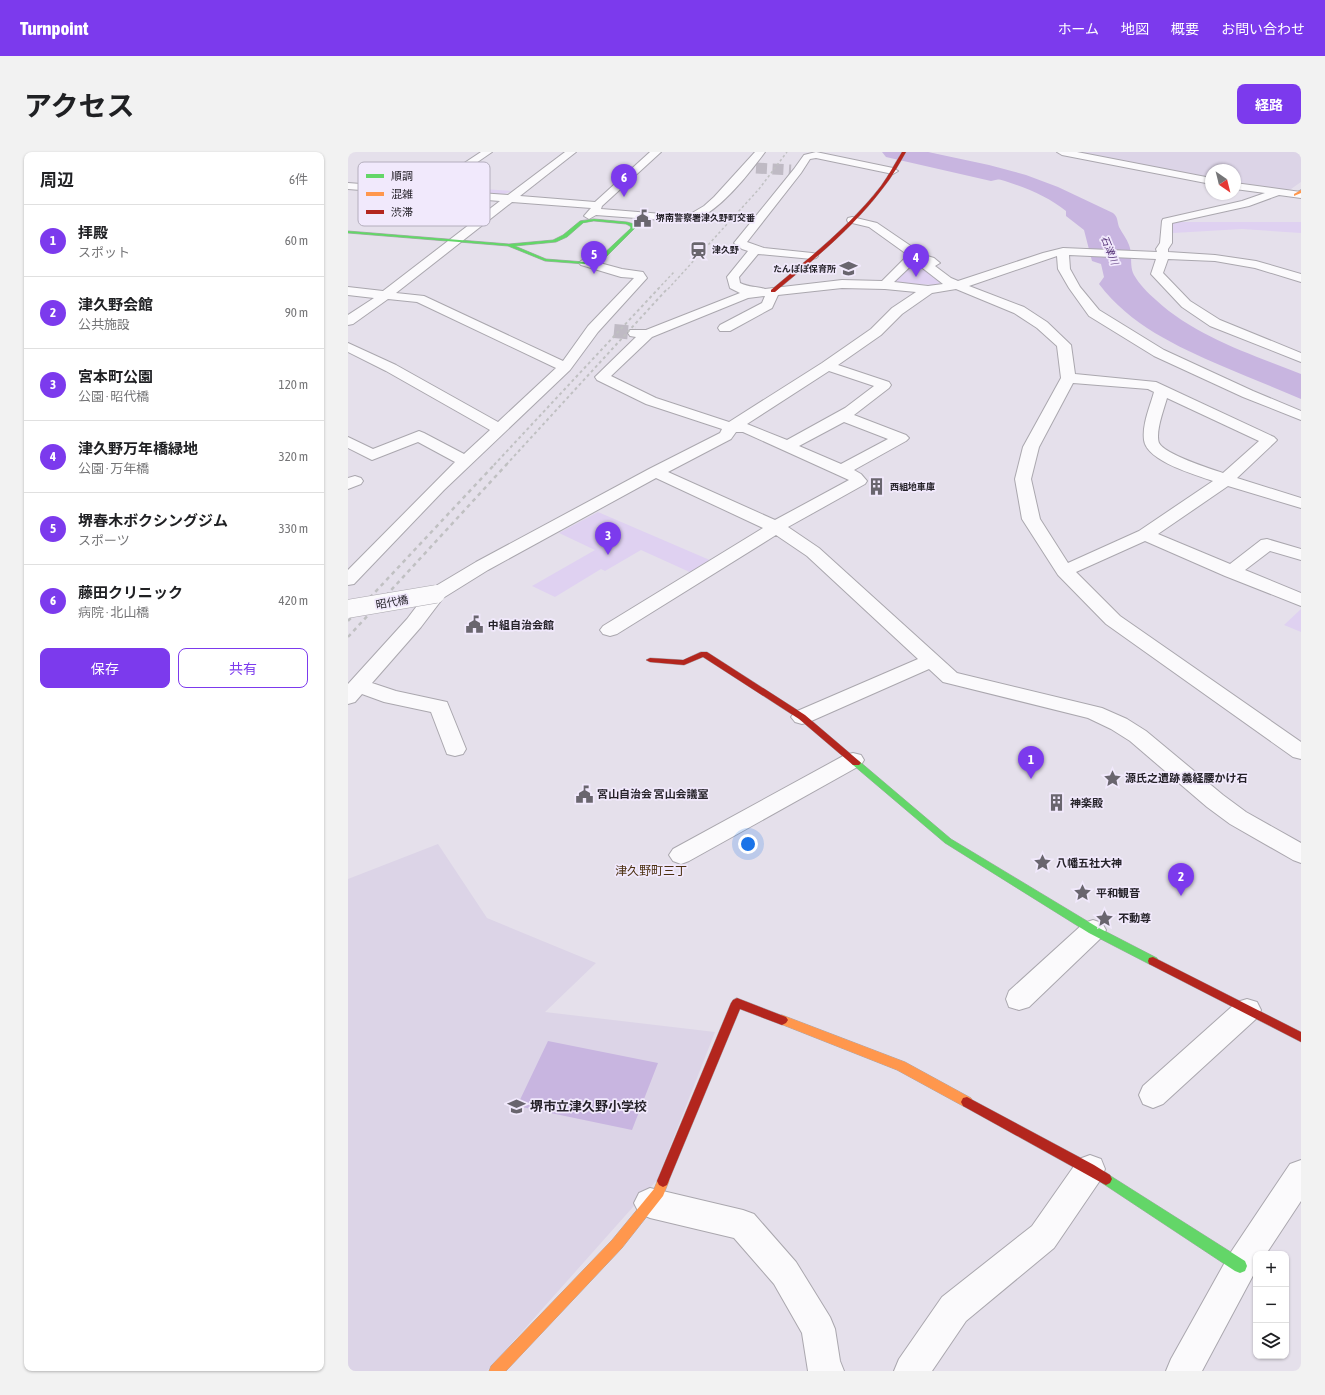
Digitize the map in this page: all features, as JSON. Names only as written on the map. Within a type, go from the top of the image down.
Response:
[{"type":"street","points":[[472,162],[487,152]]},
{"type":"street","points":[[490,213],[571,152]]},
{"type":"street","points":[[348,232],[509,245],[554,242],[565,236],[582,222],[595,208],[656,152]]},
{"type":"street","points":[[490,197],[689,219],[699,215],[751,168],[760,152]]},
{"type":"street","points":[[725,328],[768,305],[773,291],[852,220],[876,195],[904,152]]},
{"type":"street","points":[[1062,152],[1205,180]]},
{"type":"street","points":[[812,256],[754,250],[744,247],[740,243],[806,157],[816,155],[895,167]]},
{"type":"street","points":[[348,186],[358,187]]},
{"type":"street","points":[[1241,187],[1275,193],[1299,194]]},
{"type":"street","points":[[1275,193],[1245,204],[1167,220],[1166,242],[1158,256],[1157,274],[1172,290],[1198,313],[1215,324],[1301,358]]},
{"type":"street","points":[[582,222],[594,220],[627,223],[632,225],[634,228],[600,260],[585,263]]},
{"type":"street","points":[[852,220],[873,225],[953,283],[1019,310],[1042,325],[1064,345],[1068,378],[1031,447],[1023,479],[1031,519],[1064,571],[1113,620],[1301,752]]},
{"type":"street","points":[[348,321],[387,294],[474,226]]},
{"type":"street","points":[[348,580],[465,461],[565,367],[600,330],[641,278],[639,275],[621,273],[585,263],[545,260],[509,245]]},
{"type":"street","points":[[754,250],[733,277],[734,285],[747,291],[773,291]]},
{"type":"street","points":[[1070,251],[1064,269],[1075,288],[1094,313],[1159,353],[1248,394],[1301,416]]},
{"type":"street","points":[[353,691],[414,623],[436,594],[482,566],[655,472],[726,436],[731,427],[827,366],[876,332],[897,310],[928,290],[1047,255],[1070,251],[1215,258],[1256,265],[1301,278]]},
{"type":"street","points":[[885,285],[918,258]]},
{"type":"street","points":[[610,630],[776,527],[859,481],[856,477],[842,470],[746,428],[731,427],[651,401],[602,377],[641,333],[698,315],[745,295],[842,284],[885,285],[928,290]]},
{"type":"street","points":[[348,291],[387,294],[420,299],[565,367]]},
{"type":"street","points":[[348,347],[391,368],[500,428]]},
{"type":"street","points":[[787,446],[843,416],[876,393],[884,385],[827,366]]},
{"type":"street","points":[[1064,571],[1145,535],[1225,480],[1269,440],[1151,385],[1068,378]]},
{"type":"street","points":[[1162,390],[1150,436],[1154,447],[1168,457],[1225,480],[1301,503]]},
{"type":"street","points":[[842,470],[901,438],[843,416]]},
{"type":"street","points":[[348,442],[372,455],[419,436],[465,461]]},
{"type":"street","points":[[655,472],[776,527],[813,552],[950,678],[1056,703],[1095,714],[1119,724],[1138,736],[1210,797],[1238,818],[1301,854]]},
{"type":"street","points":[[1145,535],[1301,600]]},
{"type":"street","points":[[1231,572],[1267,544],[1301,555]]},
{"type":"street","name":"昭代橋","points":[[348,610],[436,594]]},
{"type":"street","points":[[650,660],[684,662],[704,654],[802,717],[948,841],[1093,930],[1301,1037]]},
{"type":"street","points":[[802,717],[932,661]]},
{"type":"street","points":[[353,691],[440,708],[455,749]]},
{"type":"street","points":[[681,855],[853,760]]},
{"type":"street","points":[[1019,999],[1093,930]]},
{"type":"street","points":[[496,1371],[617,1244],[659,1192],[736,1003],[901,1066],[1090,1169],[1240,1266]]},
{"type":"street","points":[[1153,1096],[1247,1010]]},
{"type":"street","points":[[911,1371],[954,1309],[1043,1237],[1090,1169]]},
{"type":"street","points":[[1184,1371],[1240,1266],[1301,1174]]},
{"type":"street","points":[[650,1203],[743,1225],[785,1273],[818,1329],[824,1368],[827,1371]]},
{"type":"shaded area","points":[[1074,152],[1301,152],[1301,182],[1291,189],[1281,190],[1241,184],[1241,164],[1205,164],[1205,177]]},
{"type":"shaded area","points":[[490,190],[512,191],[502,195],[490,194]]},
{"type":"shaded area","points":[[1173,222],[1301,222],[1301,233],[1242,229],[1173,233]]},
{"type":"shaded area","points":[[915,263],[941,283],[936,285],[899,283],[895,281],[910,264]]},
{"type":"shaded area","points":[[598,512],[712,561],[694,574],[641,550],[605,571],[601,569],[555,597],[532,586],[595,550],[559,533]]},
{"type":"shaded area","points":[[1301,609],[1301,632],[1284,625]]},
{"type":"shaded area","name":"堺市立津久野小学校","points":[[438,844],[487,918],[596,963],[545,1012],[715,1032],[657,1180],[487,1371],[348,1371],[348,879]]},
{"type":"water","points":[[918,152],[928,152],[989,165],[1026,175],[1058,187],[1113,213],[1117,218],[1119,227],[1129,245],[1134,275],[1150,294],[1172,313],[1206,334],[1244,352],[1301,374],[1301,399],[1188,351],[1139,323],[1111,298],[1099,284],[1104,277],[1101,264],[1092,261],[1084,230],[1066,216],[1066,211],[1050,200],[1033,191],[1014,184],[973,172],[914,160]]},
{"type":"water","points":[[548,1041],[658,1063],[632,1130],[517,1106]]},
{"type":"waterway","name":"石津川","points":[[894,152],[991,174]]},
{"type":"tunnel","points":[[756,168],[791,170]]},
{"type":"tunnel","points":[[614,331],[635,333]]},
{"type":"railway","points":[[668,289],[759,189],[787,152]]},
{"type":"railway","points":[[658,289],[674,272]]},
{"type":"railway","points":[[494,465],[659,288]]},
{"type":"railway","points":[[506,465],[668,288]]},
{"type":"railway","points":[[348,621],[495,464]]},
{"type":"railway","points":[[348,637],[507,464]]},
{"type":"traffic: fast","points":[[348,232],[509,245],[554,241],[565,236],[582,222],[594,220],[627,223],[632,225],[633,228],[600,260],[585,263],[545,260],[509,245]]},
{"type":"traffic: fast","points":[[856,763],[948,841],[1093,930],[1153,961]]},
{"type":"traffic: fast","points":[[1106,1179],[1240,1266]]},
{"type":"traffic: slow","points":[[1295,195],[1301,191]]},
{"type":"traffic: slow","points":[[782,1020],[901,1066],[967,1102]]},
{"type":"traffic: slow","points":[[496,1371],[617,1244],[659,1192],[663,1181]]},
{"type":"traffic: jam","points":[[773,291],[829,243],[868,205],[883,186],[904,152]]},
{"type":"traffic: jam","points":[[650,660],[684,663],[704,654],[802,717],[856,763]]},
{"type":"traffic: jam","points":[[1153,961],[1301,1037]]},
{"type":"traffic: jam","points":[[663,1181],[737,1003],[782,1020]]},
{"type":"traffic: jam","points":[[967,1102],[1106,1179]]},
{"type":"place","name":"藤田クリニック","points":[[624,197]]},
{"type":"place","name":"堺南警察署津久野町交番","points":[[643,218]]},
{"type":"place","name":"津久野","points":[[699,250]]},
{"type":"place","name":"たんぽぽ保育所","points":[[849,269]]},
{"type":"place","name":"堺春木ボクシングジム","points":[[594,274]]},
{"type":"place","name":"津久野万年橋緑地","points":[[916,277]]},
{"type":"place","name":"西組地車庫","points":[[877,487]]},
{"type":"place","name":"宮本町公園","points":[[608,555]]},
{"type":"place","name":"中組自治会館","points":[[475,625]]},
{"type":"place","name":"源氏之遺跡 義経腰かけ石","points":[[1112,778]]},
{"type":"place","name":"拝殿","points":[[1031,779]]},
{"type":"place","name":"宮山自治会 宮山会議室","points":[[584,794]]},
{"type":"place","name":"神楽殿","points":[[1057,803]]},
{"type":"place","name":"八幡五社大神","points":[[1043,863]]},
{"type":"place","name":"平和観音","points":[[1083,893]]},
{"type":"place","name":"津久野会館","points":[[1181,896]]},
{"type":"place","name":"不動尊","points":[[1105,918]]},
{"type":"place","name":"堺市立津久野小学校","points":[[517,1106]]},
{"type":"district","name":"津久野町三丁","points":[[651,871]]}]
